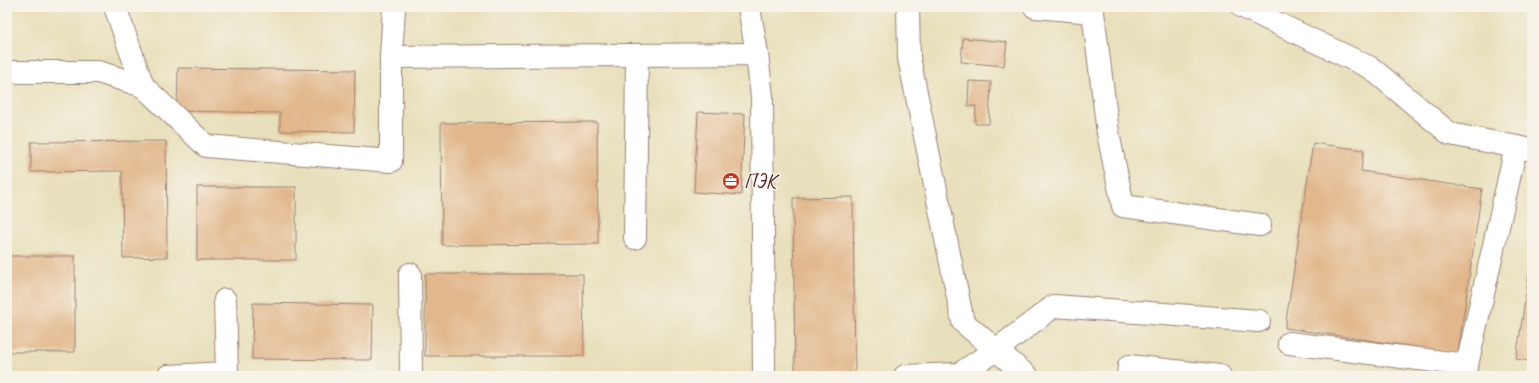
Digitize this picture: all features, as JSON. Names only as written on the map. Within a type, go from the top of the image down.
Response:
[{"type":"lane","points":[[115,7],[143,86]]},
{"type":"lane","points":[[7,72],[98,72],[143,86],[206,146],[391,161],[391,57],[394,7]]},
{"type":"lane","points":[[750,7],[762,97],[764,376]]},
{"type":"lane","points":[[908,7],[909,58],[963,322],[1027,376]]},
{"type":"lane","points":[[1035,7],[1093,12],[1108,133],[1123,206],[1260,225]]},
{"type":"lane","points":[[1243,7],[1371,68],[1450,134],[1524,148],[1467,365],[1289,343]]},
{"type":"lane","points":[[391,57],[757,54]]},
{"type":"lane","points":[[635,238],[637,56]]},
{"type":"lane","points":[[410,274],[411,376]]},
{"type":"lane","points":[[168,376],[227,373],[225,300]]},
{"type":"lane","points":[[905,376],[959,374],[996,350],[1054,306],[1259,321]]},
{"type":"lane","points":[[1128,376],[1128,366],[1220,376]]},
{"type":"building","points":[[963,38],[1007,42],[1004,66],[961,62]]},
{"type":"building","points":[[178,68],[355,70],[354,132],[280,131],[280,113],[177,111]]},
{"type":"building","points":[[969,81],[991,82],[989,124],[975,124],[976,106],[968,106]]},
{"type":"building","points":[[698,112],[745,114],[741,195],[694,192]]},
{"type":"building","points":[[597,122],[598,244],[442,245],[441,123]]},
{"type":"building","points":[[166,141],[167,257],[123,258],[122,171],[31,172],[31,142]]},
{"type":"building","points":[[1313,143],[1364,150],[1361,171],[1482,189],[1458,353],[1285,328]]},
{"type":"building","points":[[197,187],[296,187],[296,260],[197,260]]},
{"type":"building","points":[[853,197],[855,376],[795,376],[793,198]]},
{"type":"building","points":[[7,256],[75,256],[75,352],[7,352]]},
{"type":"building","points":[[1532,261],[1532,361],[1516,359]]},
{"type":"building","points":[[425,274],[583,274],[584,356],[425,356]]},
{"type":"building","points":[[253,303],[373,305],[372,360],[252,359]]},
{"type":"place","name":"ПЭК","points":[[731,181]]}]
